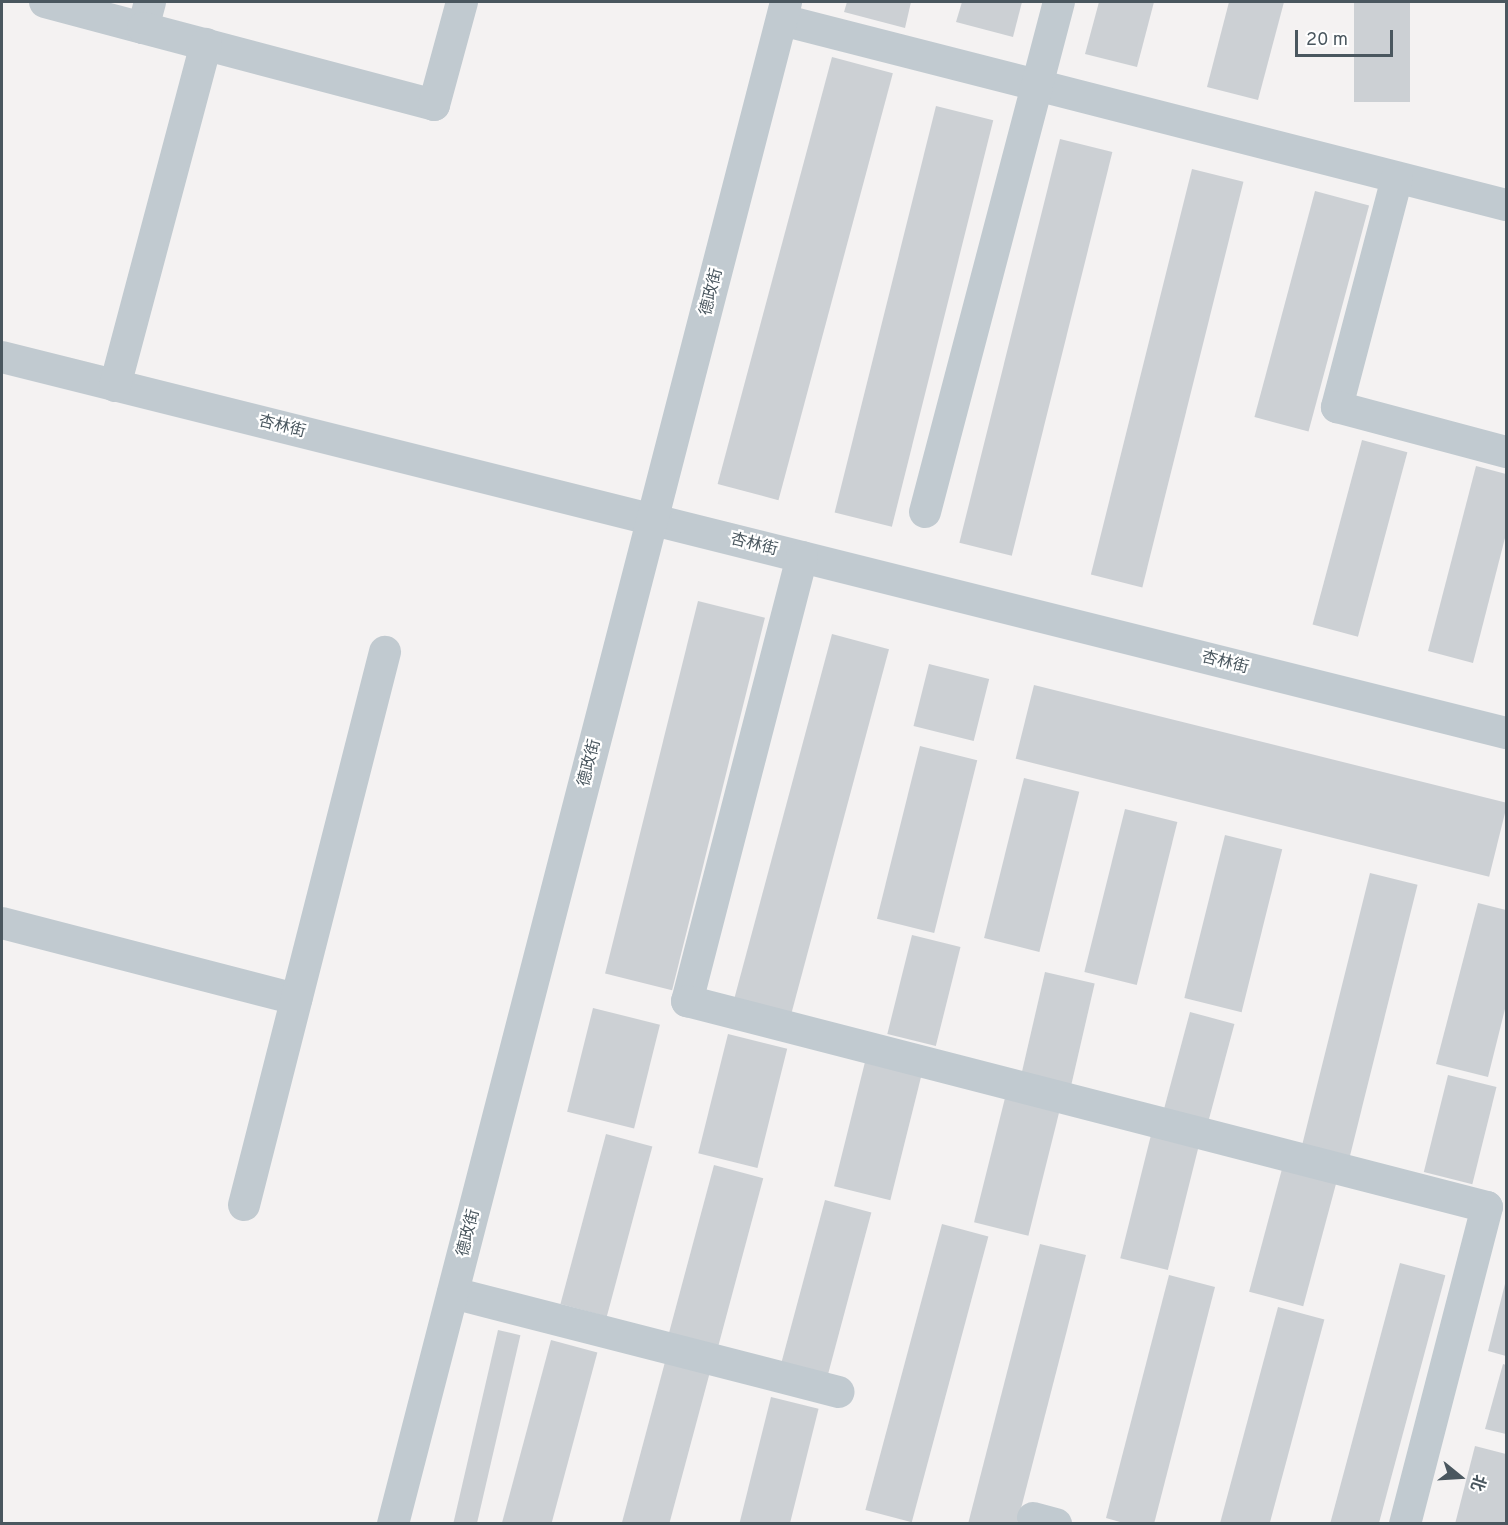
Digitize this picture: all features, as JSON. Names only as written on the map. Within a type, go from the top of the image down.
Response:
[{"type":"street","points":[[45,2],[146,15],[206,44],[434,105],[462,2]]},
{"type":"street","points":[[925,512],[1059,2]]},
{"type":"street","points":[[784,11],[1037,85],[1506,205]]},
{"type":"street","name":"德政街","points":[[393,1524],[784,11]]},
{"type":"street","points":[[115,386],[206,44]]},
{"type":"street","points":[[1397,178],[1337,407],[1506,452]]},
{"type":"street","name":"杏林街","points":[[2,357],[1506,733]]},
{"type":"street","points":[[802,557],[687,1001],[1487,1207],[1405,1524]]},
{"type":"street","points":[[244,1205],[385,652]]},
{"type":"street","points":[[2,923],[296,999]]},
{"type":"street","points":[[453,1293],[838,1392]]},
{"type":"building","points":[[847,2],[911,2],[905,28],[844,12]]},
{"type":"building","points":[[962,2],[1022,2],[1013,37],[956,22]]},
{"type":"building","points":[[1099,2],[1154,2],[1137,67],[1085,54]]},
{"type":"building","points":[[1229,2],[1284,2],[1258,100],[1207,87]]},
{"type":"building","points":[[1354,2],[1410,2],[1410,102],[1354,102]]},
{"type":"building","points":[[832,57],[893,73],[778,500],[718,484]]},
{"type":"building","points":[[936,106],[993,120],[892,527],[835,513]]},
{"type":"building","points":[[1060,139],[1112,152],[1012,556],[959,543]]},
{"type":"building","points":[[1192,169],[1243,182],[1142,587],[1091,575]]},
{"type":"building","points":[[1315,191],[1369,205],[1309,432],[1254,417]]},
{"type":"building","points":[[1362,440],[1407,452],[1358,637],[1313,624]]},
{"type":"building","points":[[1476,466],[1506,474],[1506,534],[1473,663],[1428,651]]},
{"type":"building","points":[[698,601],[765,618],[672,990],[605,974]]},
{"type":"building","points":[[832,634],[889,649],[791,1015],[734,1000]]},
{"type":"building","points":[[929,664],[989,679],[974,741],[914,726]]},
{"type":"building","points":[[1034,685],[1506,803],[1489,877],[1016,759]]},
{"type":"building","points":[[920,746],[977,760],[934,933],[877,919]]},
{"type":"building","points":[[1024,778],[1079,792],[1039,952],[984,938]]},
{"type":"building","points":[[1125,809],[1177,822],[1137,985],[1084,972]]},
{"type":"building","points":[[1225,835],[1282,849],[1242,1012],[1184,998]]},
{"type":"building","points":[[1370,873],[1418,885],[1349,1158],[1302,1147]]},
{"type":"building","points":[[1478,903],[1506,910],[1506,1005],[1488,1077],[1436,1064]]},
{"type":"building","points":[[912,935],[961,947],[936,1046],[887,1034]]},
{"type":"building","points":[[1045,972],[1095,983],[1071,1087],[1021,1075]]},
{"type":"building","points":[[593,1008],[660,1025],[634,1129],[567,1112]]},
{"type":"building","points":[[1190,1012],[1234,1024],[1208,1123],[1163,1111]]},
{"type":"building","points":[[728,1034],[787,1049],[757,1168],[698,1153]]},
{"type":"building","points":[[865,1062],[921,1076],[890,1200],[834,1186]]},
{"type":"building","points":[[1448,1075],[1497,1087],[1472,1184],[1424,1172]]},
{"type":"building","points":[[1005,1098],[1059,1112],[1028,1236],[974,1222]]},
{"type":"building","points":[[606,1134],[652,1146],[607,1316],[560,1304]]},
{"type":"building","points":[[1151,1135],[1199,1147],[1168,1270],[1120,1258]]},
{"type":"building","points":[[714,1165],[763,1178],[718,1348],[668,1335]]},
{"type":"building","points":[[1282,1169],[1336,1183],[1303,1306],[1249,1292]]},
{"type":"building","points":[[825,1200],[871,1212],[828,1375],[782,1362]]},
{"type":"building","points":[[942,1224],[988,1236],[912,1522],[865,1510]]},
{"type":"building","points":[[1040,1244],[1086,1255],[1067,1330],[1017,1524],[968,1524]]},
{"type":"building","points":[[1400,1263],[1445,1275],[1379,1524],[1330,1524]]},
{"type":"building","points":[[1169,1275],[1215,1287],[1154,1524],[1127,1524],[1106,1518]]},
{"type":"building","points":[[1506,1280],[1506,1356],[1488,1351]]},
{"type":"building","points":[[1278,1307],[1324,1319],[1270,1524],[1220,1523]]},
{"type":"building","points":[[498,1330],[520,1335],[477,1524],[453,1524]]},
{"type":"building","points":[[551,1340],[597,1352],[551,1524],[502,1524]]},
{"type":"building","points":[[665,1362],[709,1374],[669,1524],[622,1523]]},
{"type":"building","points":[[1503,1364],[1506,1365],[1506,1434],[1485,1429]]},
{"type":"building","points":[[771,1397],[819,1409],[790,1524],[739,1524]]},
{"type":"building","points":[[1475,1446],[1506,1454],[1506,1524],[1455,1524]]}]
